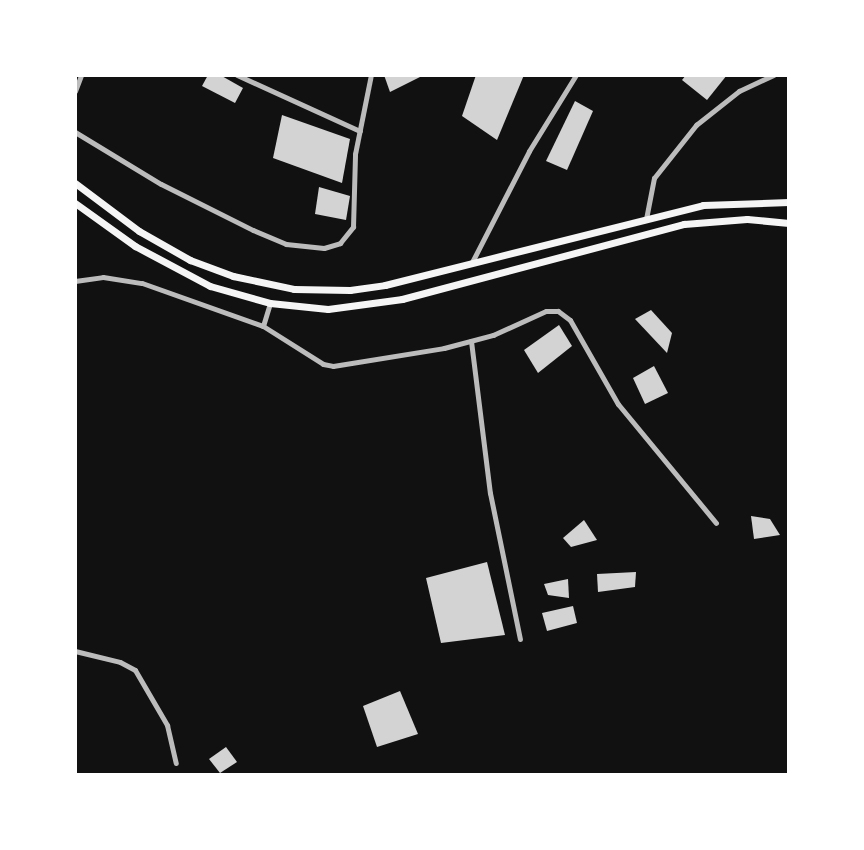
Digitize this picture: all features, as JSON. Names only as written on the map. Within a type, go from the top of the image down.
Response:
[{"type":"main road","points":[[75,183],[139,231],[190,260],[282,287],[349,290],[471,264],[703,205],[789,202]]},
{"type":"main road","points":[[75,203],[176,270],[210,286],[270,303],[328,309],[358,306],[440,289],[684,224],[747,219],[789,223]]},
{"type":"street","points":[[75,91],[81,75]]},
{"type":"street","points":[[237,75],[360,131]]},
{"type":"street","points":[[75,132],[161,184],[253,230],[286,244],[324,248],[340,243],[353,227],[360,131],[371,75]]},
{"type":"street","points":[[471,264],[528,152],[576,75]]},
{"type":"street","points":[[646,219],[654,178],[682,141],[719,105],[773,75]]},
{"type":"street","points":[[75,281],[103,277],[142,283],[263,326],[327,366],[408,356],[471,341],[546,311],[562,312],[618,404],[716,523]]},
{"type":"street","points":[[263,326],[270,303]]},
{"type":"street","points":[[471,341],[494,517],[520,639]]},
{"type":"street","points":[[75,651],[120,662],[143,679],[167,725],[176,763]]},
{"type":"building","points":[[208,75],[220,75],[243,88],[235,103],[202,86]]},
{"type":"building","points":[[384,75],[424,75],[390,92]]},
{"type":"building","points":[[476,75],[524,75],[497,140],[462,116]]},
{"type":"building","points":[[686,75],[727,75],[707,100],[682,80]]},
{"type":"building","points":[[575,101],[593,111],[567,170],[546,161]]},
{"type":"building","points":[[282,115],[350,139],[342,183],[273,158]]},
{"type":"building","points":[[319,187],[350,196],[346,220],[315,214]]},
{"type":"building","points":[[651,310],[672,333],[667,353],[635,319]]},
{"type":"building","points":[[559,325],[572,346],[538,373],[524,350]]},
{"type":"building","points":[[654,366],[668,393],[645,404],[633,378]]},
{"type":"building","points":[[751,516],[770,519],[780,535],[754,539]]},
{"type":"building","points":[[584,520],[597,540],[571,547],[563,538]]},
{"type":"building","points":[[487,562],[505,635],[441,643],[426,578]]},
{"type":"building","points":[[636,572],[635,587],[598,592],[597,574]]},
{"type":"building","points":[[568,579],[569,598],[548,595],[544,584]]},
{"type":"building","points":[[573,606],[577,623],[547,631],[542,613]]},
{"type":"building","points":[[400,691],[418,734],[377,747],[363,706]]},
{"type":"building","points":[[226,747],[237,762],[220,773],[209,759]]}]
